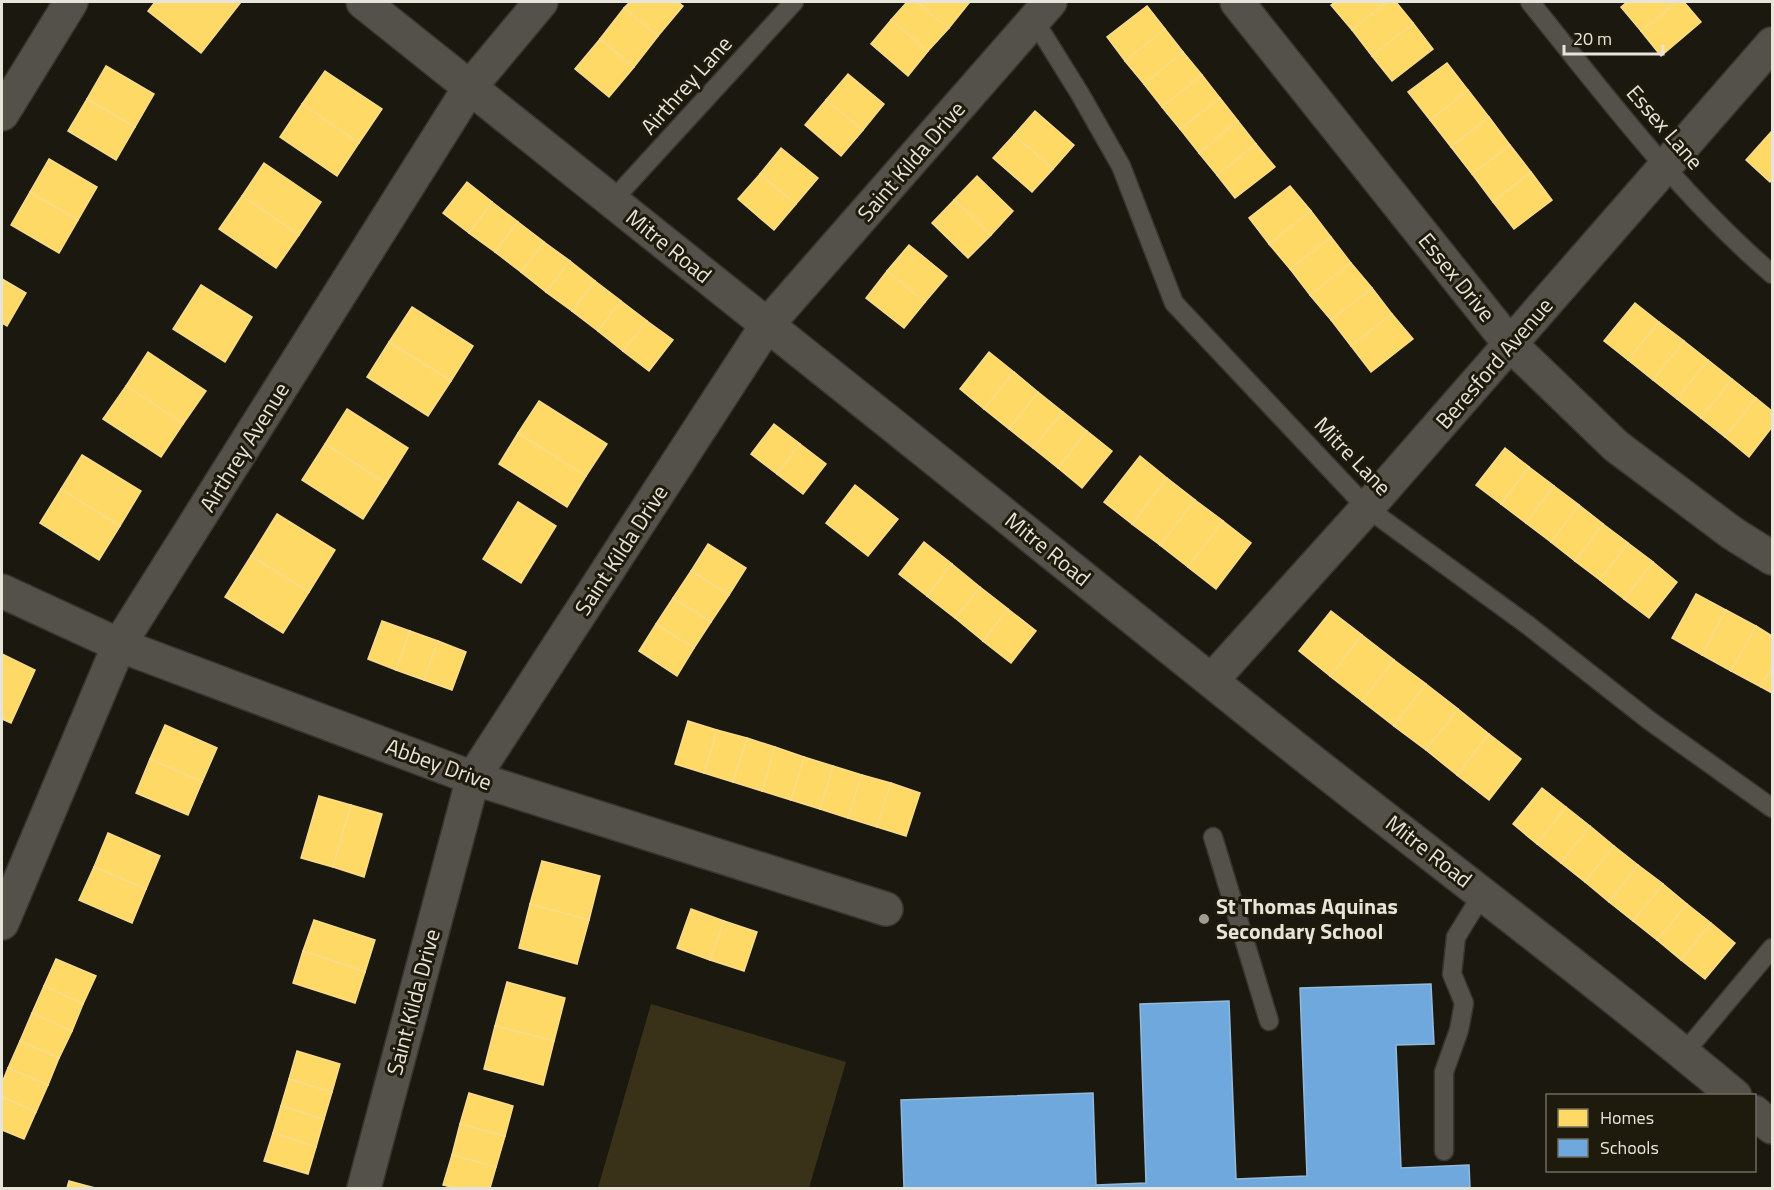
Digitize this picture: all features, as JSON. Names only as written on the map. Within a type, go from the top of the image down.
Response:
[{"type":"street","points":[[2,114],[71,2]]},
{"type":"street","name":"Mitre Road","points":[[363,2],[1287,741],[1484,893],[1530,933],[1734,1094]]},
{"type":"street","name":"Airthrey Avenue","points":[[2,923],[119,645],[470,87],[541,2]]},
{"type":"street","name":"Essex Drive","points":[[1238,2],[1510,344],[1616,446],[1732,533],[1773,558]]},
{"type":"street","name":"Saint Kilda Drive","points":[[364,1188],[473,778],[767,325],[1042,11]]},
{"type":"street","name":"Beresford Avenue","points":[[1212,680],[1667,168],[1773,44]]},
{"type":"street","name":"Abbey Drive","points":[[2,591],[119,645],[473,778],[886,909]]},
{"type":"street","points":[[1756,1113],[1773,1127]]},
{"type":"lane","name":"Airthrey Lane","points":[[613,200],[794,2]]},
{"type":"lane","name":"Essex Lane","points":[[1530,2],[1667,168],[1738,245],[1773,274]]},
{"type":"lane","name":"Mitre Lane","points":[[1042,11],[1080,94],[1121,166],[1174,303],[1367,508],[1529,626],[1650,721],[1773,808]]},
{"type":"lane","points":[[1213,837],[1269,1021]]},
{"type":"lane","points":[[1444,1151],[1444,1072],[1459,1029],[1464,1003],[1452,974],[1456,937],[1484,893]]},
{"type":"lane","points":[[1684,1053],[1773,948]]},
{"type":"shaded area","points":[[651,1004],[846,1062],[809,1188],[598,1188]]},
{"type":"building: Homes","points":[[155,2],[241,2],[201,53],[148,11]]},
{"type":"building: Homes","points":[[630,2],[678,2],[683,6],[658,36],[624,8]]},
{"type":"building: Homes","points":[[907,2],[917,2],[949,28],[928,51],[891,20]]},
{"type":"building: Homes","points":[[917,2],[967,2],[969,3],[949,28]]},
{"type":"building: Homes","points":[[1335,2],[1387,2],[1352,30],[1331,5]]},
{"type":"building: Homes","points":[[1387,2],[1396,2],[1413,23],[1372,56],[1352,30]]},
{"type":"building: Homes","points":[[1627,2],[1677,2],[1641,31],[1621,7]]},
{"type":"building: Homes","points":[[1677,2],[1684,2],[1701,22],[1661,56],[1641,31]]},
{"type":"building: Homes","points":[[1147,6],[1165,29],[1125,61],[1107,37]]},
{"type":"building: Homes","points":[[624,8],[658,36],[634,67],[600,39]]},
{"type":"building: Homes","points":[[891,20],[928,51],[908,76],[871,44]]},
{"type":"building: Homes","points":[[1413,23],[1433,49],[1392,81],[1372,56]]},
{"type":"building: Homes","points":[[1165,29],[1183,52],[1144,84],[1125,61]]},
{"type":"building: Homes","points":[[600,39],[634,67],[609,97],[575,69]]},
{"type":"building: Homes","points":[[1183,52],[1202,75],[1162,107],[1144,84]]},
{"type":"building: Homes","points":[[1447,63],[1468,90],[1430,120],[1408,92]]},
{"type":"building: Homes","points":[[106,66],[154,94],[135,127],[87,99]]},
{"type":"building: Homes","points":[[325,71],[382,109],[359,143],[302,104]]},
{"type":"building: Homes","points":[[848,74],[884,104],[863,130],[826,100]]},
{"type":"building: Homes","points":[[1202,75],[1220,98],[1180,129],[1162,107]]},
{"type":"building: Homes","points":[[1468,90],[1489,117],[1451,147],[1430,120]]},
{"type":"building: Homes","points":[[1220,98],[1238,121],[1199,153],[1180,129]]},
{"type":"building: Homes","points":[[87,99],[135,127],[116,160],[68,131]]},
{"type":"building: Homes","points":[[826,100],[863,130],[841,156],[805,125]]},
{"type":"building: Homes","points":[[302,104],[359,143],[337,176],[280,137]]},
{"type":"building: Homes","points":[[1035,111],[1074,145],[1053,169],[1014,135]]},
{"type":"building: Homes","points":[[1489,117],[1510,145],[1472,174],[1451,147]]},
{"type":"building: Homes","points":[[1238,121],[1256,144],[1217,175],[1199,153]]},
{"type":"building: Homes","points":[[1772,131],[1772,180],[1770,182],[1746,160]]},
{"type":"building: Homes","points":[[1014,135],[1053,169],[1032,192],[993,158]]},
{"type":"building: Homes","points":[[1256,144],[1275,167],[1235,198],[1217,175]]},
{"type":"building: Homes","points":[[1510,145],[1531,172],[1493,202],[1472,174]]},
{"type":"building: Homes","points":[[781,148],[818,178],[796,204],[760,174]]},
{"type":"building: Homes","points":[[49,159],[97,187],[78,220],[30,192]]},
{"type":"building: Homes","points":[[264,163],[321,202],[299,235],[242,196]]},
{"type":"building: Homes","points":[[1531,172],[1552,200],[1514,229],[1493,202]]},
{"type":"building: Homes","points":[[760,174],[796,204],[774,230],[738,199]]},
{"type":"building: Homes","points":[[977,176],[1013,211],[991,235],[954,200]]},
{"type":"building: Homes","points":[[467,182],[492,202],[469,233],[443,213]]},
{"type":"building: Homes","points":[[1290,186],[1311,211],[1269,244],[1249,218]]},
{"type":"building: Homes","points":[[30,192],[78,220],[59,253],[11,225]]},
{"type":"building: Homes","points":[[242,196],[299,235],[276,268],[219,229]]},
{"type":"building: Homes","points":[[954,200],[991,235],[968,258],[932,223]]},
{"type":"building: Homes","points":[[492,202],[518,222],[495,252],[469,233]]},
{"type":"building: Homes","points":[[1311,211],[1331,237],[1290,269],[1269,244]]},
{"type":"building: Homes","points":[[518,222],[544,242],[521,272],[495,252]]},
{"type":"building: Homes","points":[[1331,237],[1351,263],[1310,295],[1290,269]]},
{"type":"building: Homes","points":[[544,242],[570,261],[546,292],[521,272]]},
{"type":"building: Homes","points":[[909,245],[947,276],[925,302],[887,271]]},
{"type":"building: Homes","points":[[570,261],[595,281],[572,311],[546,292]]},
{"type":"building: Homes","points":[[1351,263],[1372,288],[1331,320],[1310,295]]},
{"type":"building: Homes","points":[[887,271],[925,302],[904,328],[866,298]]},
{"type":"building: Homes","points":[[2,279],[26,293],[7,326],[2,323]]},
{"type":"building: Homes","points":[[595,281],[621,301],[598,331],[572,311]]},
{"type":"building: Homes","points":[[201,285],[252,317],[225,362],[173,329]]},
{"type":"building: Homes","points":[[1372,288],[1392,314],[1351,346],[1331,320]]},
{"type":"building: Homes","points":[[621,301],[647,321],[623,351],[598,331]]},
{"type":"building: Homes","points":[[1635,303],[1659,322],[1628,360],[1604,341]]},
{"type":"building: Homes","points":[[412,307],[473,346],[451,381],[389,342]]},
{"type":"building: Homes","points":[[1392,314],[1413,339],[1371,372],[1351,346]]},
{"type":"building: Homes","points":[[647,321],[673,340],[649,371],[623,351]]},
{"type":"building: Homes","points":[[1659,322],[1684,341],[1653,380],[1628,360]]},
{"type":"building: Homes","points":[[1684,341],[1708,360],[1677,399],[1653,380]]},
{"type":"building: Homes","points":[[389,342],[451,381],[428,416],[367,377]]},
{"type":"building: Homes","points":[[148,352],[206,391],[183,424],[126,386]]},
{"type":"building: Homes","points":[[989,352],[1014,372],[984,409],[960,389]]},
{"type":"building: Homes","points":[[1708,360],[1732,379],[1701,418],[1677,399]]},
{"type":"building: Homes","points":[[1014,372],[1038,392],[1009,429],[984,409]]},
{"type":"building: Homes","points":[[1732,379],[1756,398],[1725,437],[1701,418]]},
{"type":"building: Homes","points":[[126,386],[183,424],[161,457],[103,419]]},
{"type":"building: Homes","points":[[1038,392],[1063,412],[1033,448],[1009,429]]},
{"type":"building: Homes","points":[[1756,398],[1772,411],[1772,427],[1749,457],[1725,437]]},
{"type":"building: Homes","points":[[539,401],[607,444],[586,476],[518,433]]},
{"type":"building: Homes","points":[[347,409],[408,448],[386,483],[325,444]]},
{"type":"building: Homes","points":[[1063,412],[1087,431],[1058,468],[1033,448]]},
{"type":"building: Homes","points":[[774,424],[800,444],[777,474],[751,454]]},
{"type":"building: Homes","points":[[1087,431],[1112,451],[1082,488],[1058,468]]},
{"type":"building: Homes","points":[[518,433],[586,476],[567,507],[499,464]]},
{"type":"building: Homes","points":[[325,444],[386,483],[363,519],[302,480]]},
{"type":"building: Homes","points":[[800,444],[826,464],[803,494],[777,474]]},
{"type":"building: Homes","points":[[1505,448],[1529,467],[1501,504],[1476,485]]},
{"type":"building: Homes","points":[[82,455],[141,491],[120,526],[61,489]]},
{"type":"building: Homes","points":[[1140,456],[1167,478],[1132,524],[1104,502]]},
{"type":"building: Homes","points":[[1529,467],[1554,486],[1526,523],[1501,504]]},
{"type":"building: Homes","points":[[1167,478],[1195,500],[1160,545],[1132,524]]},
{"type":"building: Homes","points":[[855,485],[898,519],[868,556],[826,523]]},
{"type":"building: Homes","points":[[1554,486],[1579,505],[1551,542],[1526,523]]},
{"type":"building: Homes","points":[[61,489],[120,526],[99,560],[40,523]]},
{"type":"building: Homes","points":[[1195,500],[1223,521],[1188,567],[1160,545]]},
{"type":"building: Homes","points":[[518,502],[556,526],[521,583],[483,559]]},
{"type":"building: Homes","points":[[1579,505],[1603,524],[1575,561],[1551,542]]},
{"type":"building: Homes","points":[[277,514],[335,550],[309,592],[251,556]]},
{"type":"building: Homes","points":[[1223,521],[1251,543],[1216,589],[1188,567]]},
{"type":"building: Homes","points":[[1603,524],[1628,543],[1600,580],[1575,561]]},
{"type":"building: Homes","points":[[924,542],[952,564],[927,596],[899,574]]},
{"type":"building: Homes","points":[[1628,543],[1653,562],[1624,599],[1600,580]]},
{"type":"building: Homes","points":[[708,544],[746,568],[729,595],[691,571]]},
{"type":"building: Homes","points":[[251,556],[309,592],[283,633],[225,597]]},
{"type":"building: Homes","points":[[1653,562],[1677,582],[1649,618],[1624,599]]},
{"type":"building: Homes","points":[[952,564],[980,587],[955,618],[927,596]]},
{"type":"building: Homes","points":[[691,571],[729,595],[711,622],[673,598]]},
{"type":"building: Homes","points":[[980,587],[1008,609],[983,641],[955,618]]},
{"type":"building: Homes","points":[[1696,594],[1726,610],[1702,655],[1672,638]]},
{"type":"building: Homes","points":[[673,598],[711,622],[694,648],[656,624]]},
{"type":"building: Homes","points":[[1008,609],[1036,631],[1011,663],[983,641]]},
{"type":"building: Homes","points":[[1726,610],[1756,626],[1731,671],[1702,655]]},
{"type":"building: Homes","points":[[1331,611],[1362,635],[1330,676],[1299,651]]},
{"type":"building: Homes","points":[[382,621],[410,631],[396,670],[368,659]]},
{"type":"building: Homes","points":[[656,624],[694,648],[677,676],[639,651]]},
{"type":"building: Homes","points":[[1756,626],[1772,636],[1772,666],[1761,687],[1731,671]]},
{"type":"building: Homes","points":[[410,631],[438,641],[424,680],[396,670]]},
{"type":"building: Homes","points":[[1362,635],[1394,660],[1362,701],[1330,676]]},
{"type":"building: Homes","points":[[438,641],[466,652],[452,690],[424,680]]},
{"type":"building: Homes","points":[[2,654],[35,670],[11,723],[2,719]]},
{"type":"building: Homes","points":[[1394,660],[1426,684],[1394,726],[1362,701]]},
{"type":"building: Homes","points":[[1772,666],[1772,693],[1761,687]]},
{"type":"building: Homes","points":[[1426,684],[1458,709],[1426,750],[1394,726]]},
{"type":"building: Homes","points":[[1458,709],[1489,734],[1457,775],[1426,750]]},
{"type":"building: Homes","points":[[688,721],[717,730],[704,773],[675,764]]},
{"type":"building: Homes","points":[[165,725],[217,748],[202,782],[150,759]]},
{"type":"building: Homes","points":[[717,730],[747,738],[733,782],[704,773]]},
{"type":"building: Homes","points":[[1489,734],[1521,759],[1489,800],[1457,775]]},
{"type":"building: Homes","points":[[747,738],[775,747],[762,791],[733,782]]},
{"type":"building: Homes","points":[[775,747],[804,757],[791,800],[762,791]]},
{"type":"building: Homes","points":[[804,757],[833,766],[820,809],[791,800]]},
{"type":"building: Homes","points":[[150,759],[202,782],[188,815],[136,793]]},
{"type":"building: Homes","points":[[833,766],[862,775],[848,818],[820,809]]},
{"type":"building: Homes","points":[[862,775],[891,783],[877,827],[848,818]]},
{"type":"building: Homes","points":[[891,783],[920,793],[906,836],[877,827]]},
{"type":"building: Homes","points":[[1542,788],[1566,807],[1537,844],[1513,824]]},
{"type":"building: Homes","points":[[319,796],[351,805],[333,867],[301,858]]},
{"type":"building: Homes","points":[[351,805],[382,814],[364,877],[333,867]]},
{"type":"building: Homes","points":[[1566,807],[1590,826],[1561,863],[1537,844]]},
{"type":"building: Homes","points":[[1590,826],[1614,846],[1585,882],[1561,863]]},
{"type":"building: Homes","points":[[108,833],[160,856],[146,889],[94,867]]},
{"type":"building: Homes","points":[[1614,846],[1638,865],[1609,902],[1585,882]]},
{"type":"building: Homes","points":[[542,861],[600,876],[589,920],[530,904]]},
{"type":"building: Homes","points":[[1638,865],[1663,884],[1633,921],[1609,902]]},
{"type":"building: Homes","points":[[94,867],[146,889],[132,923],[79,900]]},
{"type":"building: Homes","points":[[1663,884],[1687,904],[1657,940],[1633,921]]},
{"type":"building: Homes","points":[[530,904],[589,920],[577,964],[519,948]]},
{"type":"building: Homes","points":[[1687,904],[1711,923],[1681,960],[1657,940]]},
{"type":"building: Homes","points":[[691,909],[724,921],[710,960],[677,948]]},
{"type":"building: Homes","points":[[314,920],[375,940],[365,972],[303,951]]},
{"type":"building: Homes","points":[[724,921],[757,932],[744,971],[710,960]]},
{"type":"building: Homes","points":[[1711,923],[1735,943],[1705,979],[1681,960]]},
{"type":"building: Homes","points":[[303,951],[365,972],[355,1003],[293,983]]},
{"type":"building: Homes","points":[[56,959],[96,976],[83,1004],[44,986]]},
{"type":"building: Homes","points":[[507,982],[565,998],[554,1041],[495,1026]]},
{"type":"building: Homes","points":[[44,986],[83,1004],[72,1031],[32,1013]]},
{"type":"building: Homes","points":[[32,1013],[72,1031],[59,1058],[20,1041]]},
{"type":"building: Homes","points":[[495,1026],[554,1041],[543,1085],[484,1069]]},
{"type":"building: Homes","points":[[20,1041],[59,1058],[48,1085],[8,1068]]},
{"type":"building: Homes","points":[[297,1051],[340,1064],[332,1092],[289,1079]]},
{"type":"building: Homes","points":[[8,1068],[48,1085],[36,1112],[2,1097],[2,1083]]},
{"type":"building: Homes","points":[[289,1079],[332,1092],[324,1119],[281,1106]]},
{"type":"building: Homes","points":[[469,1093],[513,1106],[505,1136],[460,1124]]},
{"type":"building: Homes","points":[[2,1097],[36,1112],[24,1139],[2,1130]]},
{"type":"building: Homes","points":[[281,1106],[324,1119],[316,1147],[273,1133]]},
{"type":"building: Homes","points":[[460,1124],[505,1136],[496,1167],[452,1155]]},
{"type":"building: Homes","points":[[273,1133],[316,1147],[308,1174],[264,1161]]},
{"type":"building: Homes","points":[[452,1155],[496,1167],[490,1188],[455,1188],[443,1185]]},
{"type":"building: Homes","points":[[69,1181],[95,1188],[67,1188]]},
{"type":"building: Schools","points":[[1431,984],[1434,1044],[1396,1045],[1401,1168],[1469,1165],[1470,1188],[904,1188],[901,1100],[1093,1093],[1096,1185],[1146,1183],[1140,1004],[1229,1001],[1236,1179],[1307,1176],[1300,988]]},
{"type":"place","name":"St Thomas Aquinas Secondary School","points":[[1204,919]]}]
